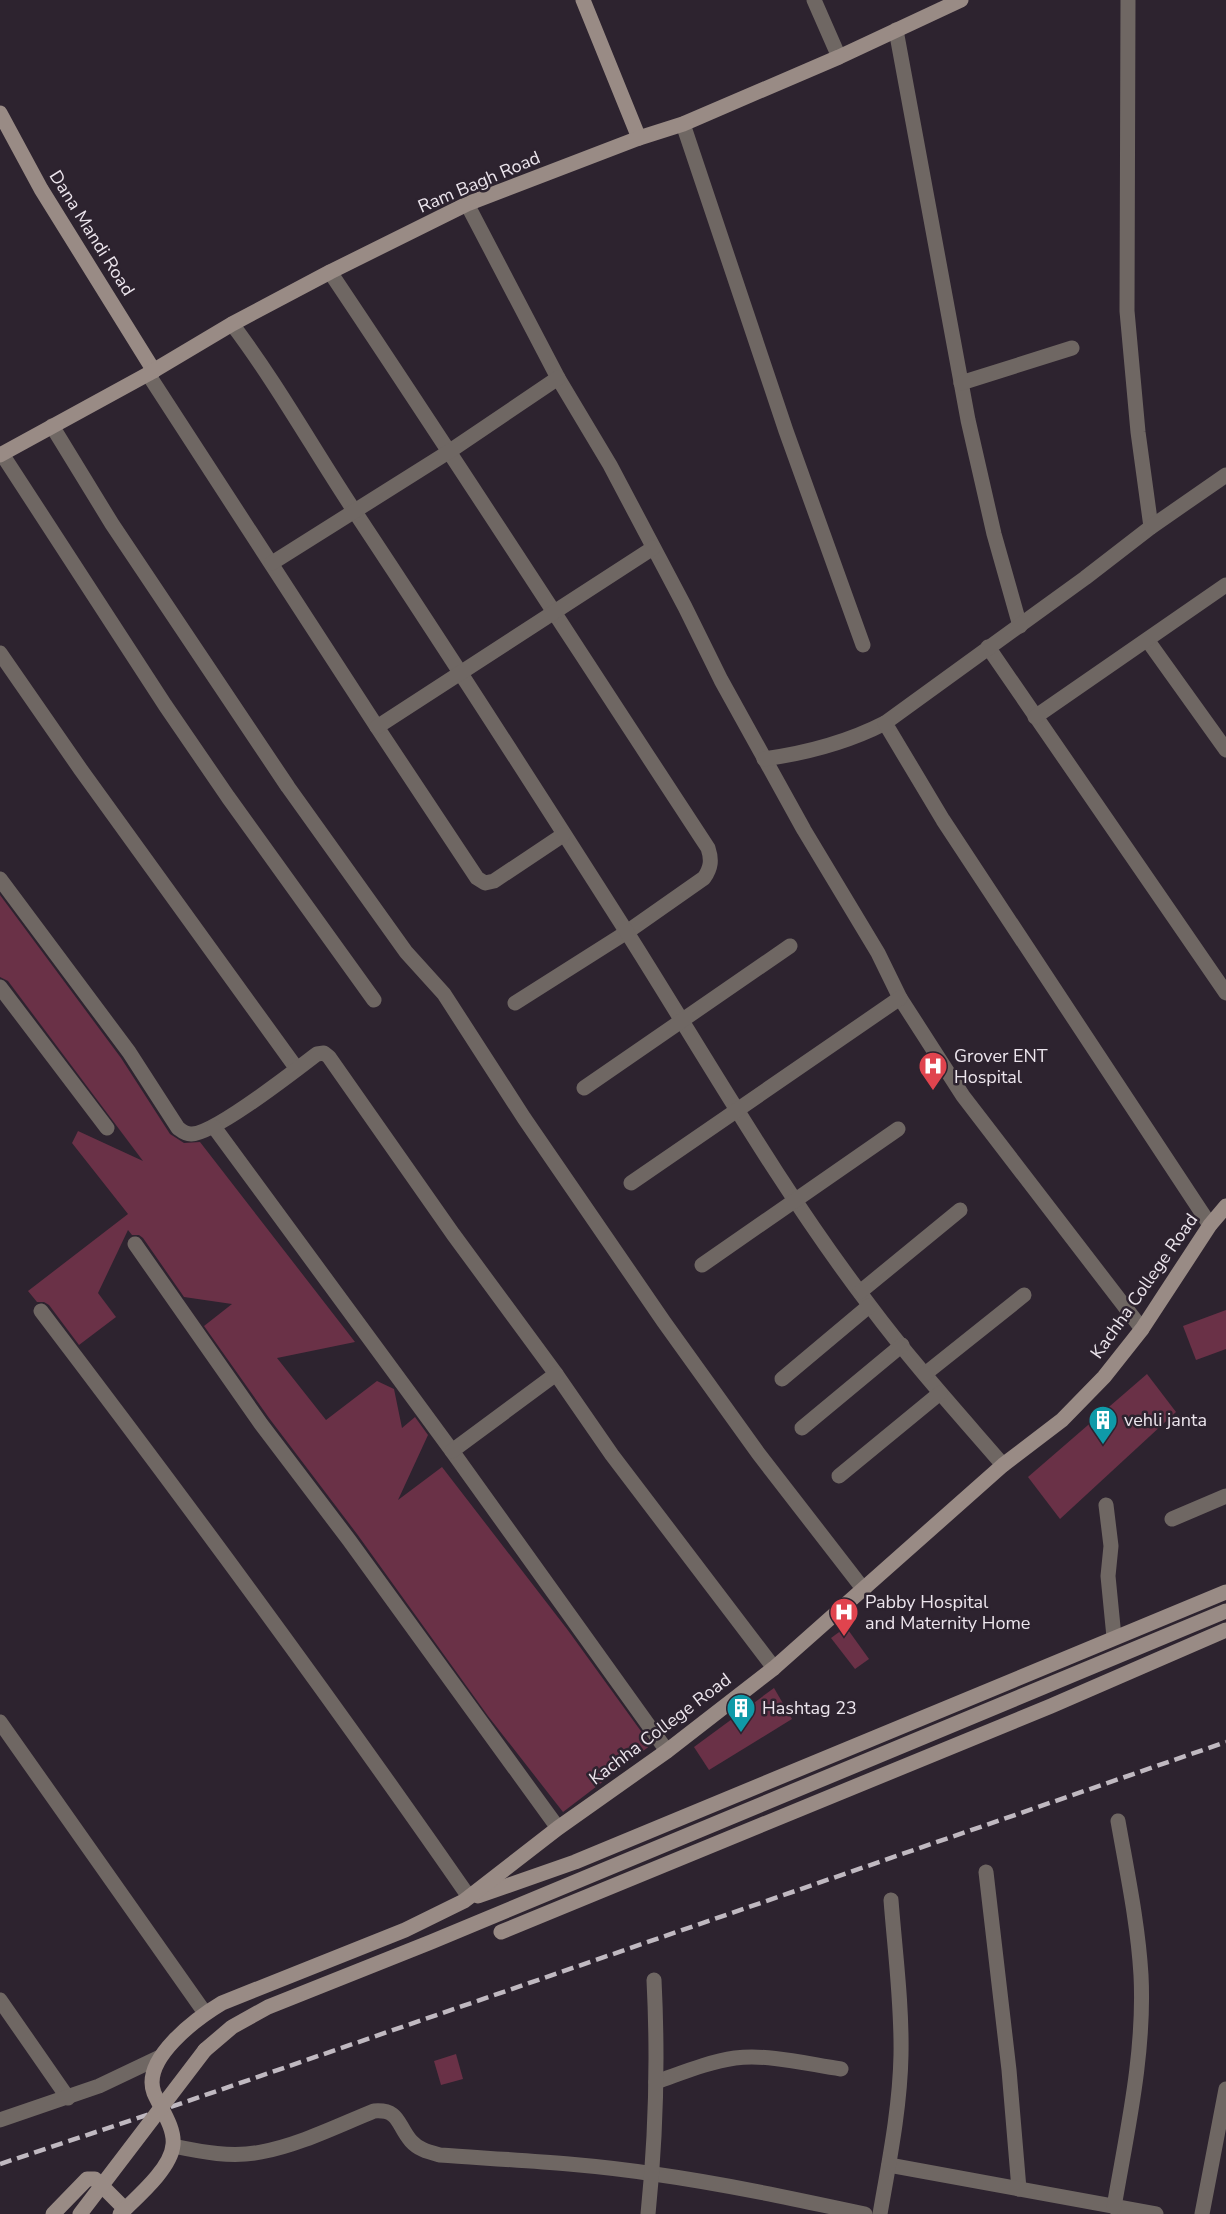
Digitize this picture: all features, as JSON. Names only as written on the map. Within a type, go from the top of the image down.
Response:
[{"type":"street","points":[[583,0],[639,138]]},
{"type":"street","points":[[814,0],[839,57]]},
{"type":"street","name":"Ram Bagh Road","points":[[1,455],[151,373],[232,324],[467,204],[639,138],[683,124],[839,57],[961,0]]},
{"type":"street","points":[[1128,0],[1127,311],[1138,432],[1151,527]]},
{"type":"street","points":[[896,30],[961,383],[994,534],[1020,626]]},
{"type":"street","name":"Dana Mandi Road","points":[[0,113],[40,189],[151,373]]},
{"type":"street","points":[[683,124],[786,431],[863,645]]},
{"type":"street","points":[[467,204],[558,378],[610,465],[764,759],[878,953],[900,998],[963,1096],[1142,1329]]},
{"type":"street","points":[[330,272],[450,451],[708,848],[711,859],[709,870],[704,878],[627,932],[515,1003]]},
{"type":"street","points":[[232,324],[257,358],[354,510],[462,672],[563,835],[627,932],[737,1112],[796,1202],[870,1306],[940,1393],[1003,1465]]},
{"type":"street","points":[[961,383],[1072,348]]},
{"type":"street","points":[[151,373],[377,728],[477,878],[485,883],[494,882],[563,835]]},
{"type":"street","points":[[272,563],[450,451],[558,378]]},
{"type":"street","points":[[52,426],[112,524],[302,807],[406,952],[444,994],[524,1118],[657,1313],[758,1453],[864,1590]]},
{"type":"street","points":[[1,455],[171,714],[374,1000]]},
{"type":"street","points":[[764,759],[831,746],[885,723],[1020,626],[1151,527],[1226,475]]},
{"type":"street","points":[[377,728],[653,548]]},
{"type":"street","points":[[1035,717],[1226,585]]},
{"type":"street","points":[[1148,640],[1226,750]]},
{"type":"street","points":[[988,647],[1226,993]]},
{"type":"street","points":[[0,652],[94,789],[297,1069]]},
{"type":"street","points":[[885,723],[942,820],[1210,1225]]},
{"type":"street","points":[[0,879],[129,1052],[178,1128],[184,1133],[191,1134],[214,1127],[317,1054],[324,1053],[329,1057],[612,1455],[774,1668]]},
{"type":"street","points":[[584,1088],[790,946]]},
{"type":"street","points":[[0,987],[106,1128]]},
{"type":"street","points":[[631,1183],[900,998]]},
{"type":"street","points":[[214,1127],[452,1451],[666,1751]]},
{"type":"street","points":[[702,1265],[796,1202],[898,1129]]},
{"type":"street","name":"Kachha College Road","points":[[0,2120],[99,2086],[160,2057],[205,2013],[238,1996],[405,1930],[466,1899],[558,1828],[666,1751],[774,1668],[1003,1465],[1062,1420],[1104,1377],[1142,1329],[1210,1225],[1226,1206]]},
{"type":"street","points":[[860,1292],[960,1210]]},
{"type":"street","points":[[135,1244],[261,1424],[349,1540],[558,1828]]},
{"type":"street","points":[[925,1374],[1024,1295]]},
{"type":"street","points":[[782,1379],[870,1306]]},
{"type":"street","points":[[41,1311],[185,1501],[371,1756],[466,1899],[575,1862],[1226,1592]]},
{"type":"street","points":[[802,1428],[902,1346]]},
{"type":"street","points":[[452,1451],[556,1374]]},
{"type":"street","points":[[839,1476],[940,1393]]},
{"type":"street","points":[[1172,1519],[1226,1496]]},
{"type":"street","points":[[1106,1505],[1111,1546],[1108,1576],[1114,1638]]},
{"type":"street","points":[[81,2214],[205,2050],[232,2027],[268,2007],[431,1942],[1226,1611]]},
{"type":"street","points":[[501,1932],[1051,1706],[1226,1630]]},
{"type":"street","points":[[0,1722],[205,2013]]},
{"type":"street","points":[[1114,2207],[1134,2086],[1140,2030],[1141,1975],[1118,1821]]},
{"type":"street","points":[[986,1872],[1009,2070],[1019,2189]]},
{"type":"street","points":[[880,2214],[897,2107],[901,2056],[900,2007],[891,1900]]},
{"type":"street","points":[[648,2214],[652,2173],[657,2043],[654,1980]]},
{"type":"street","points":[[0,2000],[68,2098]]},
{"type":"street","points":[[53,2214],[91,2178],[95,2179],[123,2211],[161,2170],[170,2155],[173,2136],[153,2090],[153,2072],[160,2057]]},
{"type":"street","points":[[656,2082],[709,2063],[737,2058],[767,2058],[841,2069]]},
{"type":"street","points":[[1202,2214],[1226,2089]]},
{"type":"street","points":[[173,2146],[227,2154],[260,2152],[289,2144],[374,2111],[383,2110],[391,2112],[411,2141],[423,2150],[440,2155],[594,2166],[652,2173],[714,2183],[865,2214]]},
{"type":"street","points":[[889,2165],[1019,2189],[1076,2207],[1114,2207],[1156,2214]]},
{"type":"building","points":[[0,895],[121,1058],[170,1134],[184,1143],[200,1142],[355,1342],[277,1358],[326,1420],[377,1381],[394,1389],[402,1428],[415,1417],[428,1435],[398,1500],[442,1467],[567,1629],[651,1745],[563,1812],[488,1716],[204,1326],[232,1304],[184,1297],[143,1238],[139,1235],[132,1235],[128,1230],[98,1293],[116,1317],[79,1345],[49,1305],[37,1302],[28,1291],[128,1214],[72,1143],[78,1131],[143,1161],[8,981],[0,977]]},
{"type":"building","points":[[1226,1310],[1226,1349],[1196,1360],[1183,1326]]},
{"type":"building","name":"vehli janta","points":[[1147,1374],[1176,1412],[1060,1519],[1028,1477]]},
{"type":"building","points":[[846,1627],[869,1659],[855,1669],[831,1638]]},
{"type":"building","name":"Hashtag 23","points":[[774,1688],[792,1719],[709,1770],[694,1747]]},
{"type":"building","points":[[456,2054],[463,2079],[441,2085],[434,2061]]},
{"type":"railway","points":[[0,2164],[1226,1742]]},
{"type":"place","name":"Grover ENT Hospital","points":[[933,1092]]},
{"type":"place","name":"vehli janta","points":[[1103,1446]]},
{"type":"place","name":"Pabby Hospital and Maternity Home","points":[[844,1638]]},
{"type":"place","name":"Hashtag 23","points":[[741,1734]]}]
